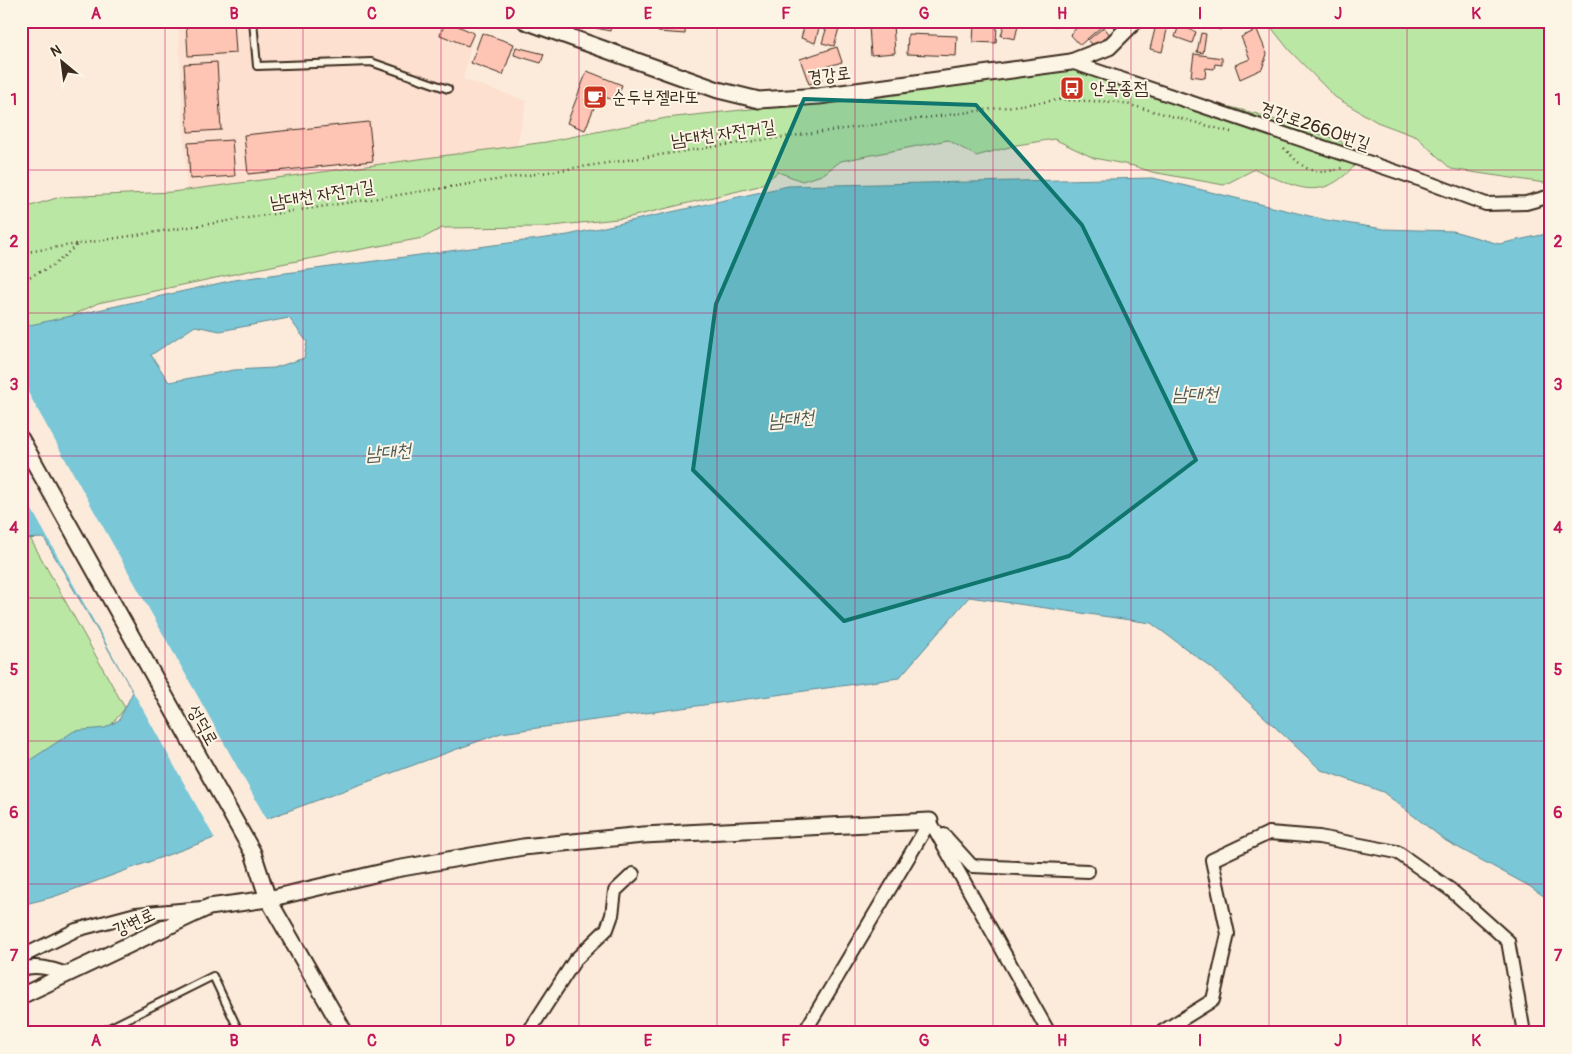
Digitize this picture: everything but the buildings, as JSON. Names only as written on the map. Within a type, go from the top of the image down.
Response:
[{"type":"street","name":"경강로","points":[[525,21],[718,90],[760,100],[819,96],[1071,62],[1109,47],[1135,21]]},
{"type":"street","name":"경강로2660번길","points":[[1071,62],[1486,204],[1526,203],[1551,196]]},
{"type":"street","name":"성덕로","points":[[21,439],[253,853],[268,900],[345,1033]]},
{"type":"street","points":[[930,821],[972,866],[1088,871]]},
{"type":"street","points":[[804,1033],[930,821]]},
{"type":"street","points":[[930,821],[1049,1033]]},
{"type":"street","name":"강변로","points":[[21,996],[209,907],[268,900],[396,869],[523,848],[643,835],[930,821]]},
{"type":"street","points":[[1160,1033],[1214,1000],[1228,934],[1212,860],[1269,832],[1319,837],[1397,852],[1451,890],[1508,942],[1524,1033]]},
{"type":"street","points":[[528,1033],[575,960],[608,929],[612,916],[615,891],[633,874]]},
{"type":"street","points":[[21,957],[76,930],[136,914],[209,907]]},
{"type":"street","points":[[21,970],[29,967],[45,967],[67,974]]},
{"type":"lane","points":[[253,21],[257,66],[371,62],[448,89]]},
{"type":"lane","points":[[98,1033],[213,976],[240,1033]]},
{"type":"path","name":"남대천 자전거길","points":[[21,253],[718,146],[1058,100],[1119,102],[1231,132]]},
{"type":"path","points":[[1282,147],[1301,166],[1321,172],[1341,168],[1356,158]]},
{"type":"path","points":[[21,281],[54,265],[78,244]]},
{"type":"highlighted area","points":[[804,99],[976,105],[1082,225],[1196,460],[1069,556],[844,621],[693,470],[716,304]]},
{"type":"shaded area","points":[[178,21],[432,21],[473,37],[463,79],[527,101],[515,153],[187,198]]},
{"type":"green space","points":[[1266,21],[1551,21],[1551,177],[1545,183],[1451,169],[1417,137],[1377,122],[1335,97],[1290,51]]},
{"type":"green space","points":[[1069,67],[1254,113],[1341,141],[1355,165],[1343,177],[1331,185],[1319,188],[1295,186],[1255,169],[1224,185],[1152,172],[1134,166],[1094,158],[1054,139],[1017,145],[976,156],[948,140],[841,161],[822,175],[802,181],[778,172],[759,186],[626,218],[543,227],[442,228],[423,238],[286,263],[98,303],[53,325],[21,328],[21,209],[60,197],[172,192],[546,142],[666,118],[836,100]]},
{"type":"green space","points":[[21,522],[125,708],[99,740],[21,794]]},
{"type":"water","name":"남대천","points":[[1153,178],[1326,220],[1384,229],[1453,231],[1499,244],[1551,233],[1551,901],[1529,886],[1446,841],[1383,792],[1321,770],[1212,668],[1151,623],[969,597],[899,678],[501,733],[53,897],[21,905],[21,766],[74,731],[105,728],[119,720],[133,692],[44,538],[21,539],[21,327],[234,280],[568,235],[788,186]],"holes":[[[289,318],[307,342],[304,358],[274,368],[234,370],[169,382],[151,355],[195,326],[220,331]]]},
{"type":"pier","points":[[21,380],[267,820],[215,839],[21,490]]},
{"type":"place","name":"안목종점","points":[[1072,88]]},
{"type":"place","name":"순두부젤라또","points":[[595,97]]}]
